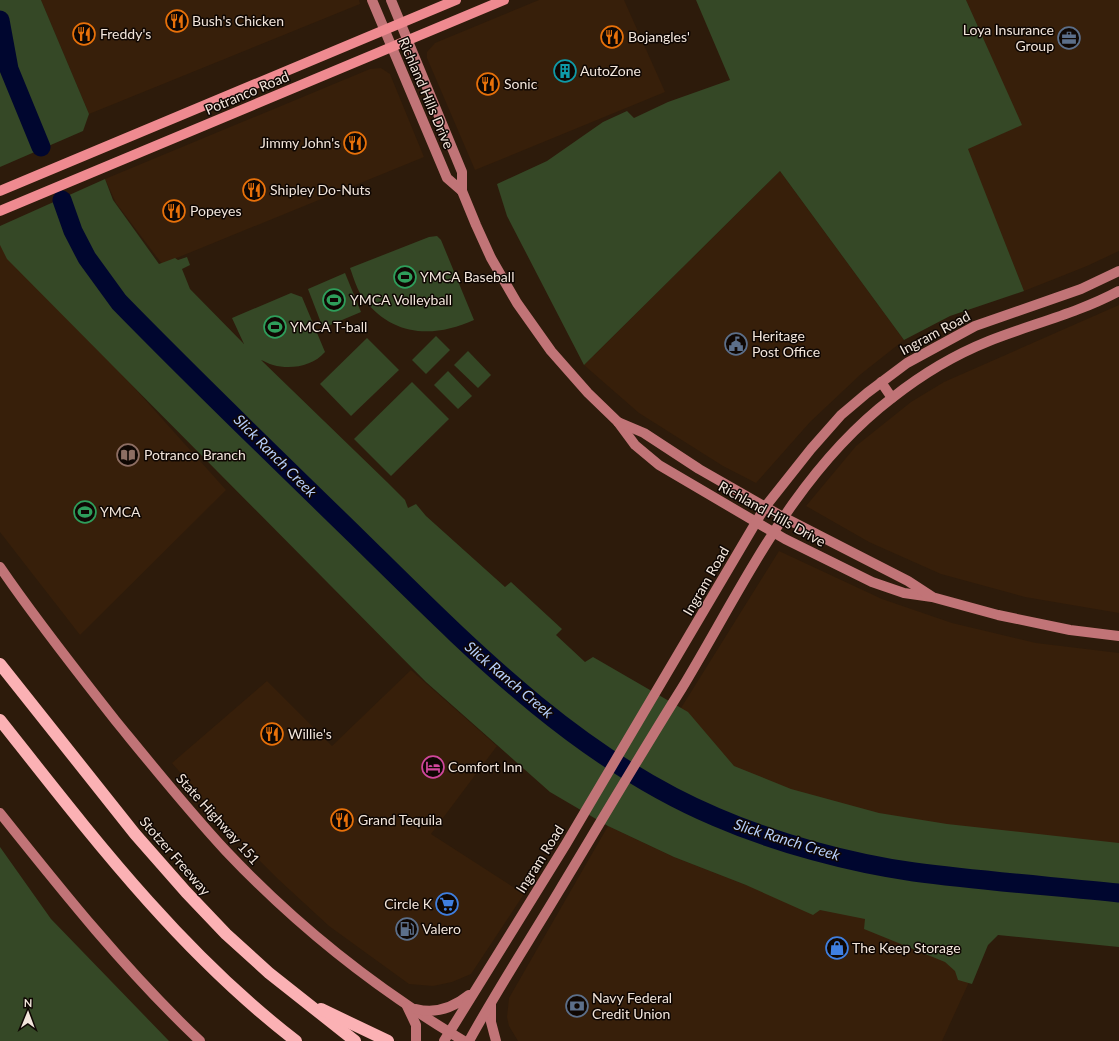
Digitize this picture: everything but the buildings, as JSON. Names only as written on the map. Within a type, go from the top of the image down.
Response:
[{"type":"highway","name":"Stotzer Freeway","points":[[0,664],[177,883],[231,939],[298,998],[355,1041]]},
{"type":"highway","points":[[0,720],[149,903],[221,977],[296,1041]]},
{"type":"highway","points":[[298,998],[388,1041]]},
{"type":"main road","name":"Richland Hills Drive","points":[[372,0],[447,178],[462,191]]},
{"type":"main road","name":"Richland Hills Drive","points":[[391,0],[462,172],[462,191],[491,258],[517,303],[551,351],[588,393],[618,422],[635,445],[659,465],[693,486],[773,532],[872,582],[904,593],[932,597],[998,615],[1070,630],[1119,636]]},
{"type":"main road","name":"Potranco Road","points":[[0,191],[456,0]]},
{"type":"main road","name":"Potranco Road","points":[[0,211],[504,0]]},
{"type":"main road","name":"Ingram Road","points":[[446,1037],[639,723],[766,507],[811,449],[841,415],[907,363],[974,326],[1066,294],[1105,279],[1119,271]]},
{"type":"main road","points":[[469,1041],[601,818],[683,686],[773,532],[809,480],[833,452],[849,435],[892,398],[921,378],[970,349],[1073,311],[1119,291]]},
{"type":"main road","points":[[1066,294],[1073,311]]},
{"type":"main road","points":[[881,382],[892,398]]},
{"type":"main road","name":"Richland Hills Drive","points":[[618,422],[644,433],[699,469],[783,517],[908,580],[932,597]]},
{"type":"main road","name":"State Highway 151","points":[[0,567],[64,656],[162,778],[226,850],[275,900],[323,942],[446,1037],[464,1041]]},
{"type":"main road","points":[[667,676],[683,686]]},
{"type":"main road","points":[[0,813],[91,927],[130,970],[200,1041]]},
{"type":"main road","points":[[406,1005],[423,1011],[444,1010],[459,1003],[478,987]]},
{"type":"main road","points":[[492,1001],[491,1022],[496,1041]]},
{"type":"main road","points":[[406,1005],[416,1025],[416,1041]]},
{"type":"shaded area","points":[[41,0],[359,0],[360,4],[89,114]]},
{"type":"shaded area","points":[[539,0],[624,0],[665,92],[475,170],[427,58],[427,52],[435,43]]},
{"type":"shaded area","points":[[966,0],[1119,0],[1119,251],[1087,266],[1024,291],[967,149],[1021,125]]},
{"type":"shaded area","points":[[381,68],[390,74],[424,157],[162,264],[116,203],[105,179],[370,69]]},
{"type":"shaded area","points":[[780,171],[904,340],[861,374],[810,422],[756,483],[723,466],[639,413],[584,365]]},
{"type":"shaded area","points":[[0,238],[226,490],[80,635],[0,532]]},
{"type":"shaded area","points":[[1119,305],[1119,613],[1025,597],[941,574],[869,542],[806,506],[856,446],[911,402],[944,382]]},
{"type":"shaded area","points":[[779,551],[882,599],[952,623],[1036,643],[1119,653],[1119,847],[910,824],[787,795],[666,732]]},
{"type":"shaded area","points":[[411,670],[497,746],[431,834],[524,894],[471,974],[452,982],[433,986],[409,984],[329,926],[278,879],[233,834],[172,763],[267,681],[332,746]]},
{"type":"shaded area","points":[[608,826],[674,857],[746,885],[992,932],[942,1041],[518,1041],[509,1026],[507,1017],[509,998]]},
{"type":"green space","points":[[0,0],[41,0],[89,114],[83,131],[0,167]]},
{"type":"green space","points":[[696,0],[966,0],[1022,125],[968,149],[1024,291],[950,316],[904,340],[780,171],[584,365],[507,216],[497,184],[547,161],[603,122],[627,111],[634,118],[668,102],[730,80]]},
{"type":"green space","points":[[105,179],[113,200],[159,264],[175,258],[178,260],[187,257],[190,265],[182,269],[190,289],[244,344],[232,318],[291,293],[302,297],[325,352],[320,357],[308,364],[294,367],[271,365],[261,360],[405,500],[408,508],[416,504],[426,516],[505,587],[511,582],[562,629],[556,635],[585,662],[593,657],[688,712],[734,766],[791,789],[879,813],[947,824],[1119,843],[1119,947],[998,935],[988,945],[972,984],[958,980],[955,971],[945,962],[864,929],[865,919],[820,910],[813,915],[746,885],[674,857],[608,826],[550,792],[426,682],[7,259],[0,245],[0,226]]},
{"type":"green space","name":"YMCA Baseball","points":[[437,236],[441,240],[474,320],[444,330],[429,331],[401,327],[388,321],[375,312],[364,299],[350,268],[429,237]]},
{"type":"green space","name":"YMCA Volleyball","points":[[345,273],[361,312],[323,328],[308,289]]},
{"type":"green space","points":[[436,336],[450,350],[426,374],[412,360]]},
{"type":"green space","points":[[367,338],[399,370],[351,416],[320,384]]},
{"type":"green space","points":[[468,351],[491,375],[478,388],[454,365]]},
{"type":"green space","points":[[448,371],[472,396],[458,409],[434,385]]},
{"type":"green space","points":[[412,382],[449,419],[391,476],[354,439]]},
{"type":"green space","points":[[0,847],[51,919],[169,1041],[0,1041]]},
{"type":"waterway","name":"Slick Ranch Creek","points":[[0,20],[9,69],[41,147]]},
{"type":"waterway","name":"Slick Ranch Creek","points":[[62,200],[73,231],[87,258],[119,302],[148,332],[438,617],[480,656],[568,730],[615,763],[664,792],[716,817],[763,835],[814,851],[864,863],[914,872],[1119,893]]},
{"type":"place","name":"Bush's Chicken","points":[[177,21]]},
{"type":"place","name":"Freddy's","points":[[84,34]]},
{"type":"place","name":"Bojangles'","points":[[612,37]]},
{"type":"place","name":"Loya Insurance Group","points":[[1069,38]]},
{"type":"place","name":"AutoZone","points":[[565,71]]},
{"type":"place","name":"Sonic","points":[[488,84]]},
{"type":"place","name":"Jimmy John's","points":[[355,143]]},
{"type":"place","name":"Shipley Do-Nuts","points":[[254,190]]},
{"type":"place","name":"Popeyes","points":[[174,211]]},
{"type":"place","name":"YMCA Baseball","points":[[405,277]]},
{"type":"place","name":"YMCA Volleyball","points":[[334,300]]},
{"type":"place","name":"YMCA T-ball","points":[[275,327]]},
{"type":"place","name":"Heritage Post Office","points":[[736,344]]},
{"type":"place","name":"Potranco Branch","points":[[128,455]]},
{"type":"place","name":"YMCA","points":[[85,512]]},
{"type":"place","name":"Willie's","points":[[272,734]]},
{"type":"place","name":"Comfort Inn","points":[[433,767]]},
{"type":"place","name":"Grand Tequila","points":[[342,820]]},
{"type":"place","name":"Circle K","points":[[447,904]]},
{"type":"place","name":"Valero","points":[[407,929]]},
{"type":"place","name":"The Keep Storage","points":[[837,948]]},
{"type":"place","name":"Navy Federal Credit Union","points":[[577,1006]]}]
